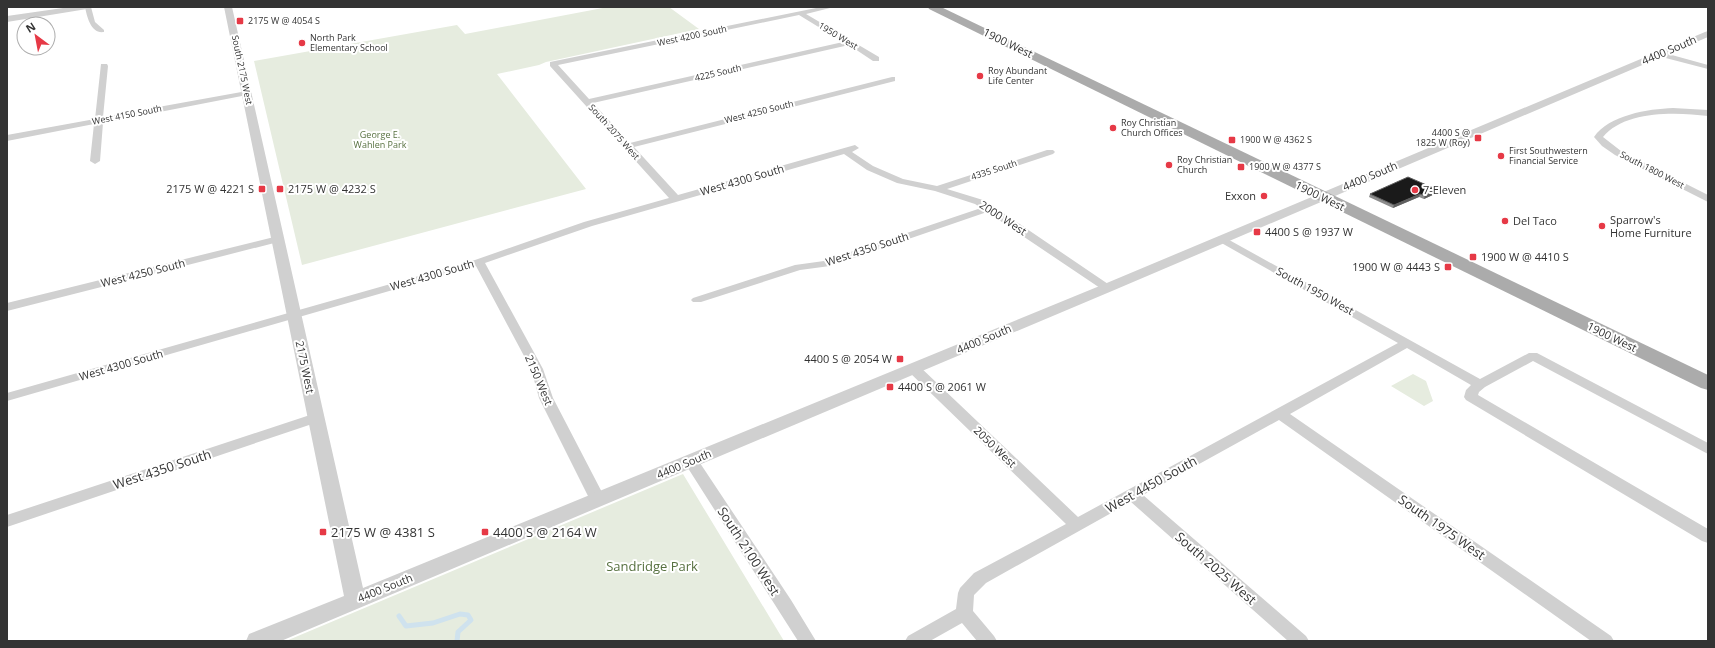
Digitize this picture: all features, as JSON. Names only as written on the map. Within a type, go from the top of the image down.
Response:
[{"type":"main road","name":"1900 West","points":[[933,7],[1708,383]]},
{"type":"street","points":[[7,19],[88,7],[92,23],[102,31]]},
{"type":"street","name":"South 2175 West","points":[[228,7],[255,133]]},
{"type":"street","name":"West 4200 South","points":[[552,64],[831,7]]},
{"type":"street","name":"1950 West","points":[[800,13],[876,59]]},
{"type":"street","name":"4400 South","points":[[257,641],[1107,288],[1708,34]]},
{"type":"street","name":"4225 South","points":[[587,102],[850,43]]},
{"type":"street","points":[[1661,54],[1708,67]]},
{"type":"street","name":"South 2075 West","points":[[552,64],[676,199]]},
{"type":"street","points":[[95,161],[104,66]]},
{"type":"street","name":"West 4250 South","points":[[627,146],[892,79]]},
{"type":"street","name":"West 4150 South","points":[[7,138],[247,93]]},
{"type":"street","name":"South 1800 West","points":[[1708,113],[1675,110],[1654,111],[1635,115],[1603,130],[1598,137],[1618,153],[1708,199]]},
{"type":"street","name":"2175 West","points":[[255,133],[355,600]]},
{"type":"street","name":"West 4300 South","points":[[7,397],[479,262],[588,224],[850,149]]},
{"type":"street","name":"2000 West","points":[[850,149],[870,168],[900,181],[938,189],[979,202],[1107,288]]},
{"type":"street","name":"4335 South","points":[[938,189],[1050,152]]},
{"type":"street","name":"West 4350 South","points":[[697,300],[799,267],[826,264],[989,208]]},
{"type":"street","name":"West 4250 South","points":[[7,307],[278,239]]},
{"type":"street","name":"South 1950 West","points":[[1222,239],[1480,384]]},
{"type":"street","name":"2150 West","points":[[479,262],[537,370],[546,398],[598,500]]},
{"type":"street","name":"West 4450 South","points":[[964,613],[966,593],[980,578],[1408,343]]},
{"type":"street","points":[[1708,449],[1533,356],[1480,384],[1473,390],[1471,397],[1708,537]]},
{"type":"street","name":"2050 West","points":[[913,368],[1077,525]]},
{"type":"street","name":"South 1975 West","points":[[1279,413],[1606,641]]},
{"type":"street","name":"West 4350 South","points":[[7,521],[316,418]]},
{"type":"street","name":"South 2100 West","points":[[690,461],[807,641]]},
{"type":"street","name":"South 2025 West","points":[[1132,494],[1300,641]]},
{"type":"street","points":[[914,641],[964,613],[988,641]]},
{"type":"green space","name":"George E. Wahlen Park","points":[[608,7],[669,7],[699,29],[497,74],[586,189],[302,265],[254,61],[457,25],[465,34]]},
{"type":"green space","points":[[1413,374],[1426,381],[1433,401],[1424,406],[1391,386]]},
{"type":"green space","name":"Sandridge Park","points":[[683,474],[784,641],[286,641]]},
{"type":"building","points":[[1408,177],[1438,190],[1425,196],[1420,194],[1394,205],[1370,194]]},
{"type":"waterway","points":[[399,616],[406,626],[433,623],[460,614],[468,615],[471,620],[458,632],[457,641]]},
{"type":"place","name":"2175 W @ 4054 S","points":[[240,21]]},
{"type":"place","name":"North Park Elementary School","points":[[302,43]]},
{"type":"place","name":"Roy Abundant Life Center","points":[[980,76]]},
{"type":"place","name":"Roy Christian Church Offices","points":[[1113,128]]},
{"type":"place","name":"4400 S @ 1825 W (Roy)","points":[[1478,138]]},
{"type":"place","name":"1900 W @ 4362 S","points":[[1232,140]]},
{"type":"place","name":"First Southwestern Financial Service","points":[[1501,156]]},
{"type":"place","name":"Roy Christian Church","points":[[1169,165]]},
{"type":"place","name":"1900 W @ 4377 S","points":[[1241,167]]},
{"type":"place","name":"2175 W @ 4221 S","points":[[262,189]]},
{"type":"place","name":"2175 W @ 4232 S","points":[[280,189]]},
{"type":"place","name":"7-Eleven","points":[[1415,190]]},
{"type":"place","name":"Exxon","points":[[1264,196]]},
{"type":"place","name":"Del Taco","points":[[1505,221]]},
{"type":"place","name":"Sparrow's Home Furniture","points":[[1602,226]]},
{"type":"place","name":"4400 S @ 1937 W","points":[[1257,232]]},
{"type":"place","name":"1900 W @ 4410 S","points":[[1473,257]]},
{"type":"place","name":"1900 W @ 4443 S","points":[[1448,267]]},
{"type":"place","name":"4400 S @ 2054 W","points":[[900,359]]},
{"type":"place","name":"4400 S @ 2061 W","points":[[890,387]]},
{"type":"place","name":"2175 W @ 4381 S","points":[[323,532]]},
{"type":"place","name":"4400 S @ 2164 W","points":[[485,532]]}]
